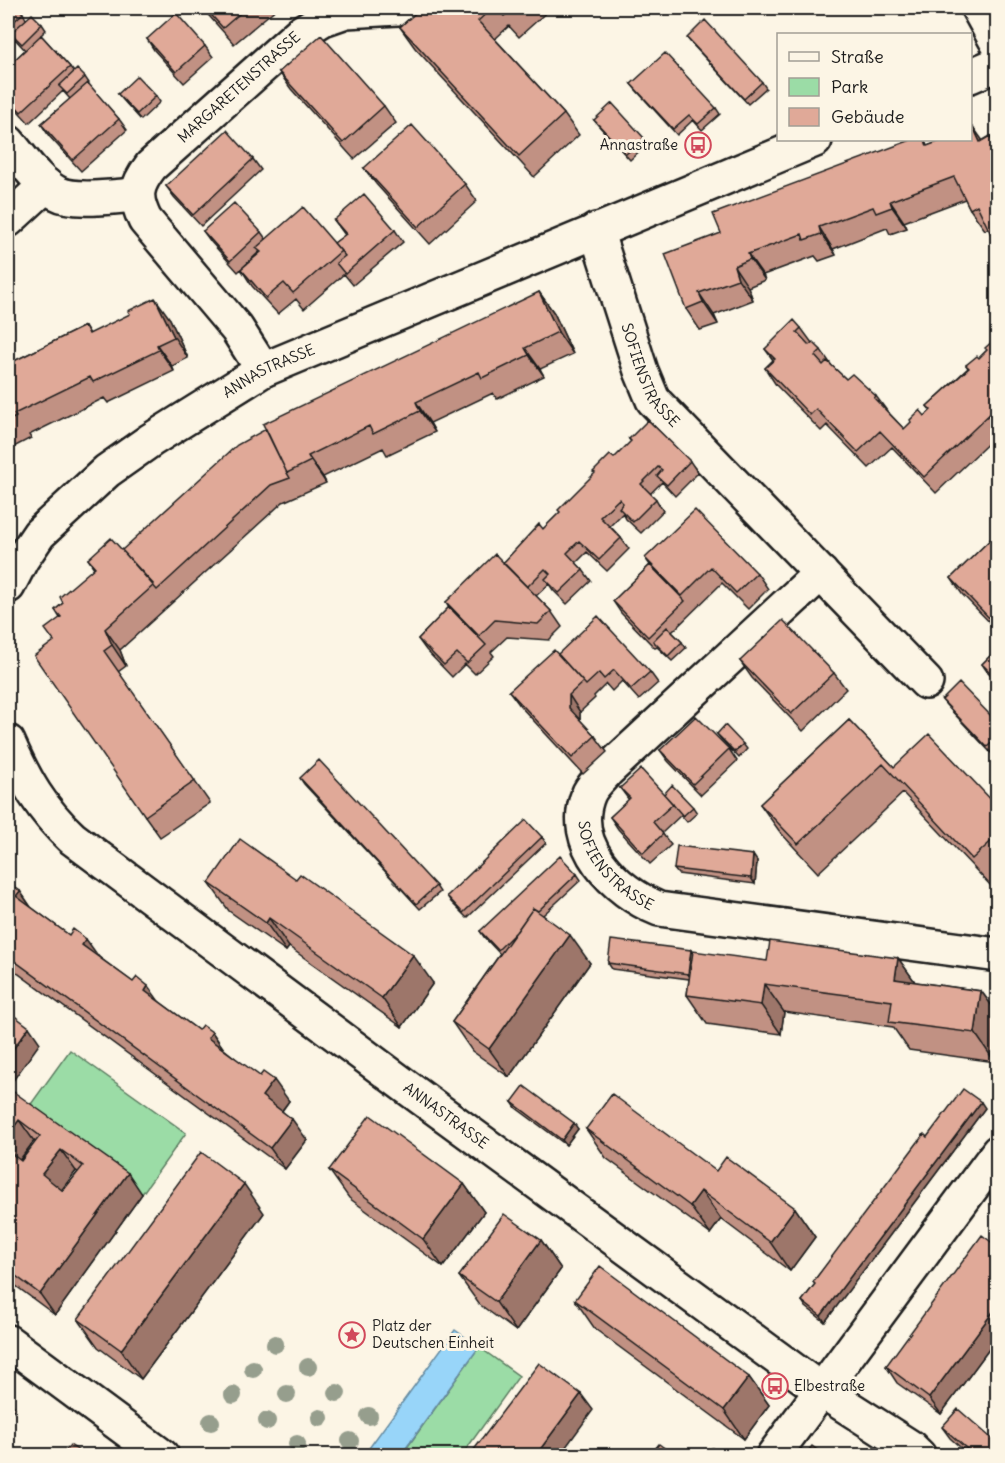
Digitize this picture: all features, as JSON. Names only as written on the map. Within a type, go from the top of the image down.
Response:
[{"type":"street","name":"MARGARETENSTRASSE","points":[[137,195],[140,180],[151,166],[300,33],[323,19],[346,11],[398,8]]},
{"type":"street","points":[[978,8],[998,44]]},
{"type":"street","points":[[972,75],[998,64]]},
{"type":"street","name":"ANNASTRASSE","points":[[8,586],[22,559],[39,534],[107,471],[151,440],[263,370],[813,141]]},
{"type":"street","points":[[8,142],[46,185],[57,194],[67,197],[98,198],[137,195],[138,206],[145,220],[237,329],[263,370]]},
{"type":"street","points":[[8,220],[46,185]]},
{"type":"street","name":"SOFIENSTRASSE","points":[[596,230],[641,370],[653,400],[926,682]]},
{"type":"street","name":"SOFIENSTRASSE","points":[[821,573],[607,771],[590,790],[584,810],[583,830],[591,852],[620,887],[641,902],[660,909],[998,956]]},
{"type":"street","name":"ANNASTRASSE","points":[[8,742],[34,794],[72,838],[412,1091],[821,1390],[919,1455]]},
{"type":"street","points":[[773,1455],[998,1152]]},
{"type":"street","points":[[8,1342],[162,1455]]},
{"type":"green space","points":[[70,1050],[186,1133],[142,1194],[26,1111]]},
{"type":"green space","points":[[479,1347],[519,1376],[462,1455],[401,1456]]},
{"type":"water","points":[[455,1330],[479,1347],[401,1455],[364,1455]]},
{"type":"building","points":[[8,8],[17,8],[23,13],[8,27]]},
{"type":"building","points":[[205,8],[246,8],[223,28]]},
{"type":"building","points":[[421,8],[492,8],[478,21],[564,114],[519,156],[400,27]]},
{"type":"building","points":[[496,8],[514,8],[504,16]]},
{"type":"building","points":[[176,13],[205,46],[176,72],[147,39]]},
{"type":"building","points":[[32,14],[42,24],[22,44],[11,33]]},
{"type":"building","points":[[705,20],[762,82],[744,99],[687,38]]},
{"type":"building","points":[[41,35],[70,67],[21,112],[8,97],[8,66]]},
{"type":"building","points":[[321,35],[384,106],[343,143],[279,72]]},
{"type":"building","points":[[665,53],[716,108],[698,124],[689,115],[673,129],[631,84]]},
{"type":"building","points":[[77,69],[85,77],[67,94],[59,86]]},
{"type":"building","points":[[137,76],[156,96],[137,114],[118,94]]},
{"type":"building","points":[[88,83],[119,119],[73,160],[41,124]]},
{"type":"building","points":[[612,103],[644,138],[626,154],[594,120]]},
{"type":"building","points":[[412,125],[465,184],[418,227],[364,168]]},
{"type":"building","points":[[972,127],[980,142],[990,136],[998,151],[998,249],[977,205],[970,209],[954,177],[890,201],[892,207],[876,213],[873,207],[819,227],[821,234],[804,240],[802,234],[748,254],[750,259],[734,266],[738,279],[699,293],[703,302],[686,309],[665,254],[721,233],[713,214],[908,141],[925,141],[927,146],[940,141],[972,141]]},
{"type":"building","points":[[227,130],[253,159],[193,215],[166,186]]},
{"type":"building","points":[[364,194],[395,230],[345,274],[336,263],[345,256],[334,243],[346,234],[334,220]]},
{"type":"building","points":[[234,203],[261,232],[230,261],[203,231]]},
{"type":"building","points":[[303,207],[341,251],[293,293],[284,283],[266,298],[241,269],[261,252],[256,248]]},
{"type":"building","points":[[539,292],[558,332],[525,348],[529,355],[482,378],[479,372],[416,402],[420,411],[373,434],[369,426],[308,456],[311,461],[287,473],[263,424]]},
{"type":"building","points":[[155,298],[174,337],[157,345],[159,350],[93,382],[90,377],[14,414],[16,417],[8,421],[8,364],[85,326],[89,334],[130,314],[128,311]]},
{"type":"building","points":[[794,320],[801,328],[797,332],[809,345],[813,342],[821,350],[815,356],[823,365],[827,361],[846,379],[852,374],[876,396],[874,398],[904,429],[920,410],[925,416],[931,410],[927,406],[969,368],[966,365],[977,356],[979,358],[987,350],[985,348],[995,339],[998,342],[998,406],[924,477],[880,431],[858,452],[816,409],[810,415],[765,368],[775,359],[765,349]]},
{"type":"building","points":[[998,329],[998,341],[992,335]]},
{"type":"building","points":[[648,420],[690,461],[667,485],[657,476],[662,470],[658,467],[641,484],[656,499],[633,522],[619,508],[623,503],[619,499],[600,517],[621,538],[599,560],[579,541],[567,553],[583,570],[559,593],[545,579],[550,574],[545,569],[527,587],[503,563],[539,524],[543,529],[560,512],[558,510],[595,473],[593,472],[610,455],[614,458]]},
{"type":"building","points":[[266,429],[290,478],[271,485],[157,590],[122,550],[237,445]]},
{"type":"building","points":[[695,510],[757,573],[736,593],[711,567],[682,596],[645,558]]},
{"type":"building","points":[[998,532],[998,618],[993,622],[951,578]]},
{"type":"building","points":[[111,538],[154,585],[105,629],[112,645],[104,651],[195,781],[145,816],[34,656],[54,641],[45,629],[61,617],[55,610],[63,603],[60,597],[95,567],[88,559]]},
{"type":"building","points":[[495,554],[551,611],[538,624],[495,620],[479,636],[446,602]]},
{"type":"building","points":[[650,565],[685,601],[648,637],[613,601]]},
{"type":"building","points":[[449,607],[486,645],[467,663],[457,653],[444,665],[418,639]]},
{"type":"building","points":[[598,616],[650,672],[631,689],[614,670],[604,679],[599,673],[586,685],[558,654]]},
{"type":"building","points":[[783,620],[834,673],[791,714],[740,661]]},
{"type":"building","points":[[667,627],[682,642],[668,656],[653,641]]},
{"type":"building","points":[[998,649],[998,680],[982,664]]},
{"type":"building","points":[[554,650],[583,682],[569,695],[569,708],[595,736],[572,758],[509,691]]},
{"type":"building","points":[[959,683],[998,723],[998,737],[987,747],[942,700]]},
{"type":"building","points":[[696,716],[729,749],[693,784],[660,750]]},
{"type":"building","points":[[849,720],[894,767],[929,734],[998,807],[998,835],[972,859],[883,764],[798,844],[760,804]]},
{"type":"building","points":[[725,725],[743,744],[735,752],[717,734]]},
{"type":"building","points":[[319,760],[436,886],[416,904],[300,778]]},
{"type":"building","points":[[641,769],[673,804],[653,822],[663,834],[643,853],[610,817],[630,798],[620,788]]},
{"type":"building","points":[[672,785],[693,807],[683,816],[664,794]]},
{"type":"building","points":[[526,820],[542,837],[463,913],[447,896]]},
{"type":"building","points":[[240,839],[296,879],[300,874],[413,955],[382,998],[269,918],[266,923],[209,883]]},
{"type":"building","points":[[677,846],[753,855],[751,878],[674,869]]},
{"type":"building","points":[[560,856],[577,874],[538,911],[533,908],[517,931],[498,950],[480,931]]},
{"type":"building","points":[[9,883],[20,891],[16,896],[69,935],[73,929],[86,939],[82,945],[133,982],[137,977],[148,986],[145,991],[198,1030],[202,1025],[212,1032],[208,1038],[260,1076],[263,1072],[274,1080],[262,1096],[292,1119],[270,1148],[8,956]]},
{"type":"building","points":[[533,908],[570,935],[489,1049],[452,1022]]},
{"type":"building","points":[[611,940],[691,950],[688,974],[608,963]]},
{"type":"building","points":[[770,941],[898,958],[895,979],[981,991],[975,1033],[889,1022],[892,1001],[764,984],[761,1005],[687,995],[693,951],[767,961]]},
{"type":"building","points":[[8,1011],[29,1027],[8,1056]]},
{"type":"building","points":[[524,1086],[574,1123],[562,1140],[512,1102]]},
{"type":"building","points":[[963,1089],[981,1102],[821,1316],[802,1301],[815,1284],[813,1282],[924,1134],[927,1137]]},
{"type":"building","points":[[11,1090],[128,1173],[40,1294],[8,1270],[8,1151],[21,1161],[40,1136],[19,1120],[8,1135],[8,1095]],"holes":[[[61,1150],[83,1166],[63,1191],[42,1174]]]},
{"type":"building","points":[[612,1094],[716,1171],[726,1157],[795,1208],[770,1242],[701,1191],[690,1206],[586,1129]]},
{"type":"building","points":[[370,1115],[464,1184],[423,1239],[329,1170]]},
{"type":"building","points":[[201,1152],[244,1184],[121,1350],[78,1319]]},
{"type":"building","points":[[504,1214],[541,1240],[496,1302],[459,1276]]},
{"type":"building","points":[[982,1235],[998,1247],[998,1305],[929,1398],[886,1366]]},
{"type":"building","points":[[600,1266],[749,1377],[724,1410],[575,1300]]},
{"type":"building","points":[[539,1363],[581,1394],[536,1455],[470,1455]]},
{"type":"building","points":[[958,1409],[998,1444],[998,1455],[974,1455],[942,1427]]},
{"type":"building","points":[[659,1444],[674,1455],[650,1455]]},
{"type":"building","points":[[70,1445],[85,1455],[62,1455]]},
{"type":"building","points":[[812,1446],[824,1455],[805,1455]]},
{"type":"building","points":[[712,1448],[723,1455],[706,1455]]},
{"type":"place","name":"Annastraße","points":[[698,145]]},
{"type":"place","name":"Platz der Deutschen Einheit","points":[[352,1335]]},
{"type":"place","name":"Elbestraße","points":[[775,1386]]}]
